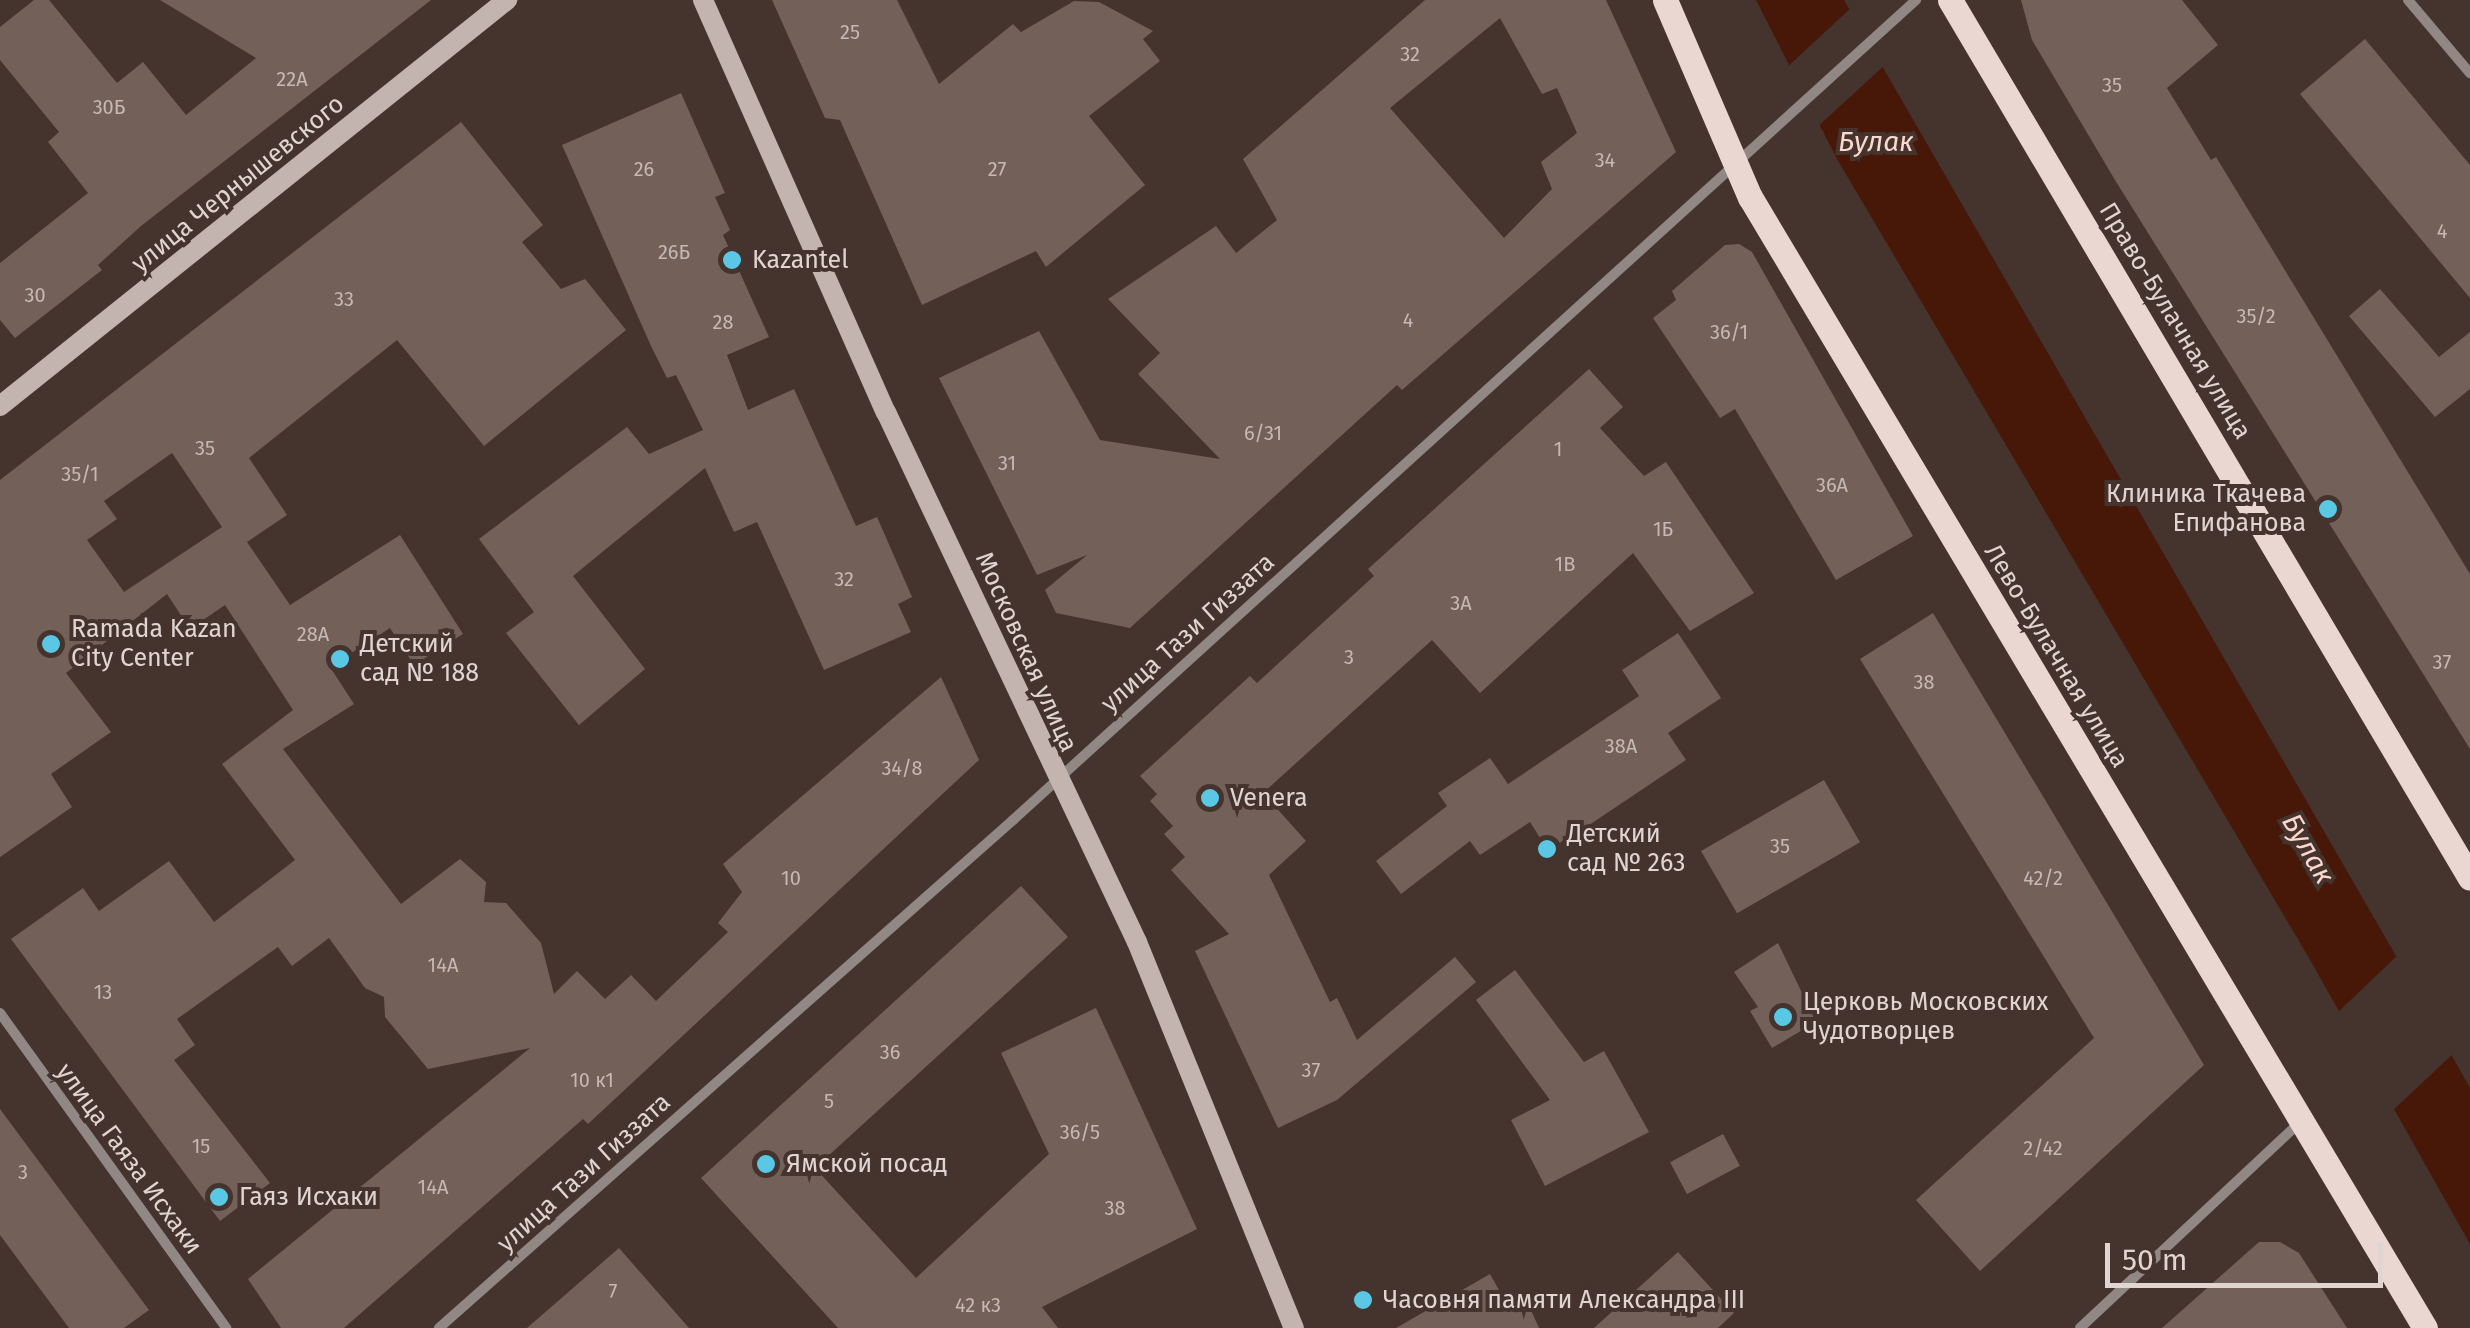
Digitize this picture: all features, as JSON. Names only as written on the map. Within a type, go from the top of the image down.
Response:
[{"type":"main road","name":"Лево-Булачная улица","points":[[1665,0],[1735,163],[2424,1328]]},
{"type":"main road","name":"Право-Булачная улица","points":[[1950,0],[2470,878]]},
{"type":"street","name":"улица Чернышевского","points":[[0,406],[507,0]]},
{"type":"street","name":"Московская улица","points":[[703,0],[1056,779],[1137,942],[1294,1328]]},
{"type":"street","points":[[2408,0],[2470,73]]},
{"type":"street","name":"улица Тази Гиззата","points":[[439,1328],[1056,779],[1912,4]]},
{"type":"street","name":"улица Гаяза Исхаки","points":[[0,1013],[226,1328]]},
{"type":"street","points":[[2080,1328],[2300,1122]]},
{"type":"water","name":"Булак","points":[[1756,0],[1844,0],[2392,949],[2470,1088],[2470,1244],[2309,958],[1837,159]]},
{"type":"pier","points":[[1853,6],[1886,64],[1815,129],[1784,70]]},
{"type":"pier","points":[[2400,953],[2455,1052],[2389,1114],[2335,1015]]},
{"type":"building","points":[[34,0],[49,0],[117,83],[143,62],[186,115],[256,58],[160,0],[431,0],[141,226],[98,265],[102,270],[15,338],[0,320],[0,263],[88,193],[48,142],[59,132],[0,60],[0,27]]},
{"type":"building","points":[[772,0],[897,0],[939,84],[1013,24],[1021,32],[1074,1],[1099,2],[1153,31],[1143,39],[1160,61],[1089,116],[1145,185],[1046,267],[1036,251],[922,305],[840,120],[825,118]]},
{"type":"building","points":[[1425,0],[1606,0],[1676,152],[1402,390],[1397,385],[1130,628],[1056,613],[1045,590],[1087,555],[1037,575],[939,378],[1039,331],[1100,440],[1220,459],[1138,374],[1160,353],[1108,299],[1216,226],[1236,253],[1277,220],[1243,159]],"holes":[[[1500,18],[1542,94],[1557,88],[1577,133],[1541,162],[1552,189],[1504,238],[1390,108]]]},
{"type":"building","points":[[2021,0],[2182,0],[2218,45],[2167,88],[2211,160],[2216,157],[2470,574],[2470,749],[2115,180],[2032,40]]},
{"type":"building","points":[[2365,39],[2470,165],[2470,298],[2300,94]]},
{"type":"building","points":[[681,93],[725,193],[715,197],[730,230],[723,235],[769,337],[727,355],[748,410],[794,389],[856,526],[877,517],[912,597],[898,604],[911,632],[824,670],[757,522],[734,532],[705,468],[573,576],[645,669],[579,725],[506,633],[534,612],[479,539],[627,427],[649,454],[703,430],[676,375],[667,378],[651,346],[562,145]]},
{"type":"building","points":[[461,122],[543,225],[522,242],[561,289],[585,279],[626,330],[484,446],[397,340],[249,458],[287,515],[247,542],[290,605],[400,535],[463,634],[414,665],[390,628],[330,667],[354,704],[283,749],[401,904],[460,859],[486,882],[484,902],[506,903],[541,943],[554,994],[577,971],[605,999],[631,975],[656,1001],[728,932],[718,923],[742,892],[723,864],[941,677],[979,760],[588,1124],[583,1119],[344,1328],[281,1328],[248,1279],[530,1048],[428,1069],[385,1017],[384,997],[365,988],[329,938],[292,966],[278,947],[177,1019],[195,1045],[174,1060],[270,1183],[220,1221],[11,939],[83,888],[99,911],[169,861],[214,922],[295,860],[222,764],[293,710],[225,605],[190,629],[167,594],[66,673],[111,732],[51,774],[72,807],[0,857],[0,480]],"holes":[[[172,453],[222,527],[124,592],[87,540],[117,519],[104,501]]]},
{"type":"building","points":[[1739,244],[1752,252],[1913,536],[1836,580],[1735,409],[1720,418],[1653,318],[1676,300],[1672,291],[1725,245]]},
{"type":"building","points":[[2380,289],[2439,357],[2470,332],[2470,389],[2435,417],[2349,316]]},
{"type":"building","points":[[1589,369],[1623,407],[1600,428],[1644,476],[1666,462],[1754,593],[1690,631],[1633,553],[1480,693],[1432,640],[1263,793],[1306,841],[1269,875],[1330,1002],[1337,998],[1357,1040],[1455,957],[1476,982],[1337,1100],[1278,1128],[1195,951],[1229,934],[1171,870],[1185,857],[1164,834],[1173,826],[1150,801],[1157,794],[1140,776],[1250,676],[1257,683],[1374,576],[1368,569]]},
{"type":"building","points":[[1933,613],[2204,1065],[1980,1271],[1916,1200],[2094,1038],[1860,659]]},
{"type":"building","points":[[1678,633],[1721,698],[1668,733],[1686,760],[1549,852],[1530,822],[1480,855],[1470,841],[1401,894],[1376,861],[1447,806],[1438,793],[1490,758],[1508,784],[1639,696],[1622,670]]},
{"type":"building","points":[[1824,780],[1860,842],[1737,913],[1701,851]]},
{"type":"building","points":[[1021,886],[1068,937],[815,1168],[916,1278],[1049,1154],[1001,1053],[1096,1008],[1197,1229],[1042,1307],[1058,1328],[838,1328],[701,1178]]},
{"type":"building","points":[[1778,943],[1816,1022],[1772,1048],[1750,1011],[1758,1007],[1734,972]]},
{"type":"building","points":[[1515,970],[1584,1062],[1604,1051],[1649,1132],[1545,1186],[1511,1120],[1550,1100],[1476,1000]]},
{"type":"building","points":[[0,1109],[149,1310],[124,1328],[69,1328],[0,1235]]},
{"type":"building","points":[[1723,1134],[1740,1166],[1687,1194],[1670,1162]]},
{"type":"building","points":[[2259,1242],[2280,1242],[2299,1253],[2347,1328],[2162,1328]]},
{"type":"building","points":[[619,1248],[689,1328],[527,1328]]},
{"type":"building","points":[[1678,1252],[1734,1313],[1718,1328],[1594,1328]]},
{"type":"building","points":[[1490,1274],[1504,1299],[1522,1290],[1539,1328],[1396,1328]]},
{"type":"place","name":"Kazantel","points":[[732,260]]},
{"type":"place","name":"Клиника Ткачева Епифанова","points":[[2328,509]]},
{"type":"place","name":"Ramada Kazan City Center","points":[[51,644]]},
{"type":"place","name":"Детский сад № 188","points":[[340,659]]},
{"type":"place","name":"Venera","points":[[1210,798]]},
{"type":"place","name":"Детский сад № 263","points":[[1547,849]]},
{"type":"place","name":"Церковь Московских Чудотворцев","points":[[1783,1017]]},
{"type":"place","name":"Ямской посад","points":[[766,1164]]},
{"type":"place","name":"Гаяз Исхаки","points":[[219,1197]]},
{"type":"place","name":"Часовня памяти Александра III","points":[[1363,1300]]}]
